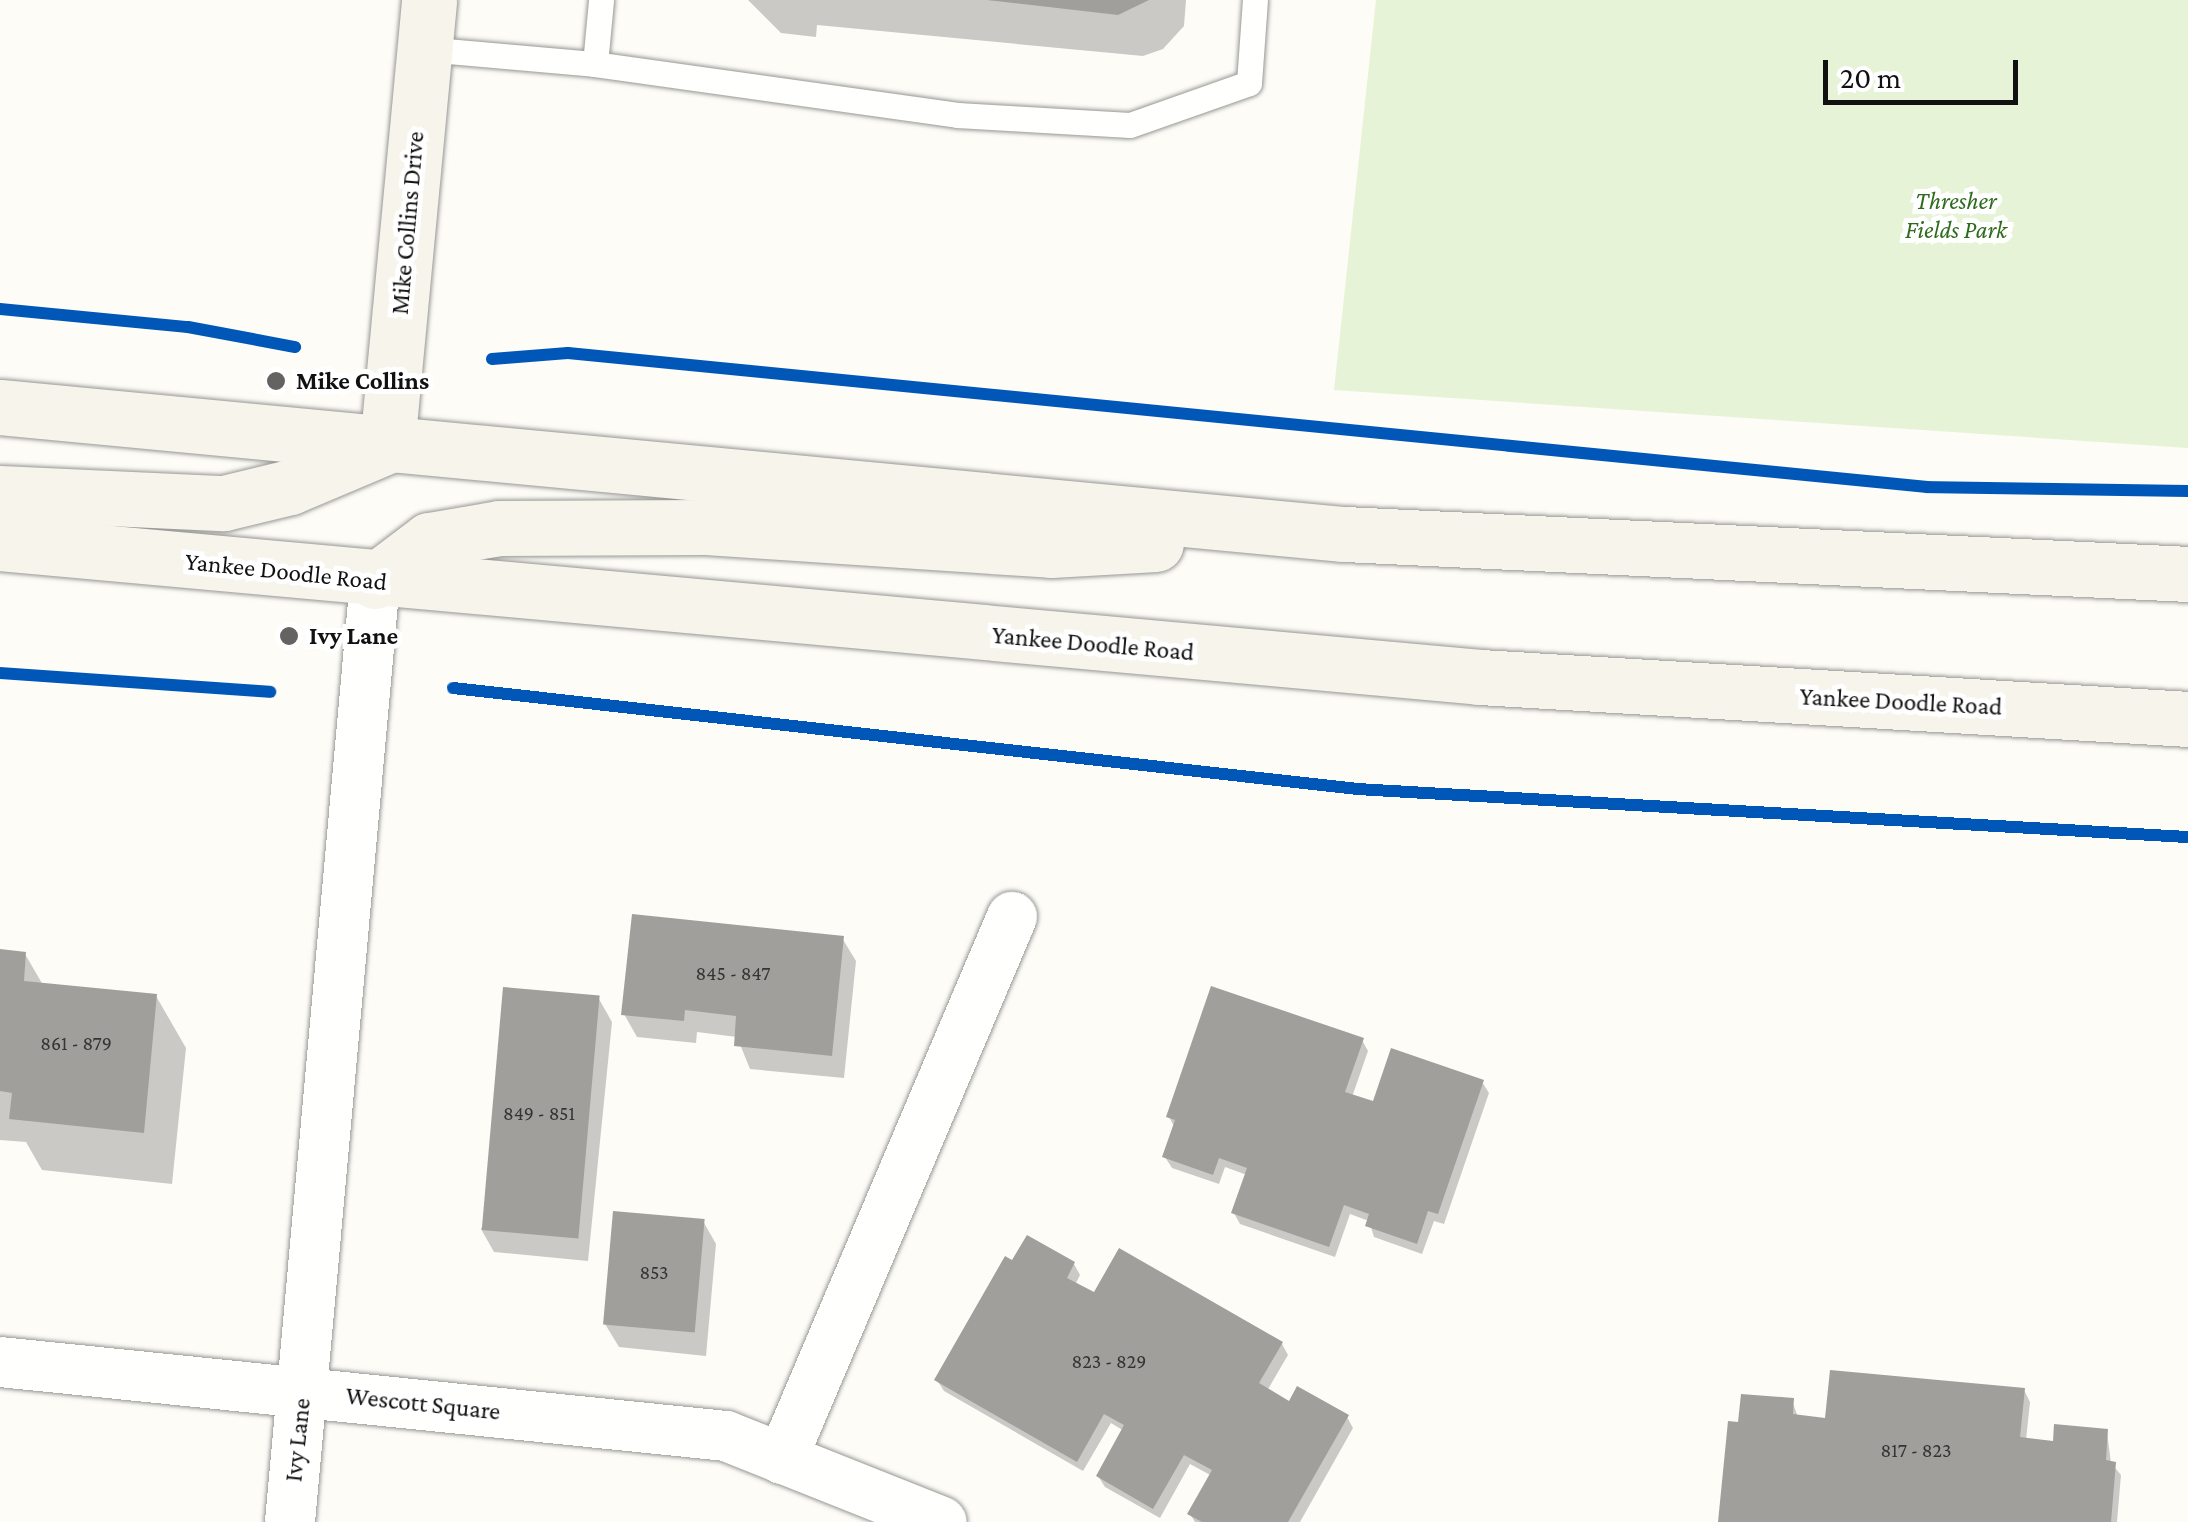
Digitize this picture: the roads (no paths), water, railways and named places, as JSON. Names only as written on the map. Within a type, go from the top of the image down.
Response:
[{"type":"main road","name":"Mike Collins Drive","points":[[388,446],[427,25]]},
{"type":"main road","points":[[0,407],[1344,534],[2188,574]]},
{"type":"main road","points":[[0,493],[224,502],[290,486],[388,446]]},
{"type":"main road","points":[[375,582],[429,540],[499,528],[706,527],[1051,550],[1344,534]]},
{"type":"main road","name":"Yankee Doodle Road","points":[[0,543],[375,582],[1480,677],[2188,719]]},
{"type":"street","name":"Ivy Lane","points":[[290,1522],[375,582]]},
{"type":"street","points":[[782,1459],[1012,918]]},
{"type":"street","name":"Wescott Square","points":[[0,1362],[726,1436],[942,1522]]},
{"type":"lane","points":[[594,64],[601,0]]},
{"type":"lane","points":[[427,25],[594,64],[957,115],[1130,126],[1250,83],[1255,0]]},
{"type":"place","name":"Mike Collins","points":[[276,381]]},
{"type":"place","name":"Ivy Lane","points":[[289,636]]},
{"type":"park label","name":"Thresher Fields Park","points":[[1956,216]]}]
